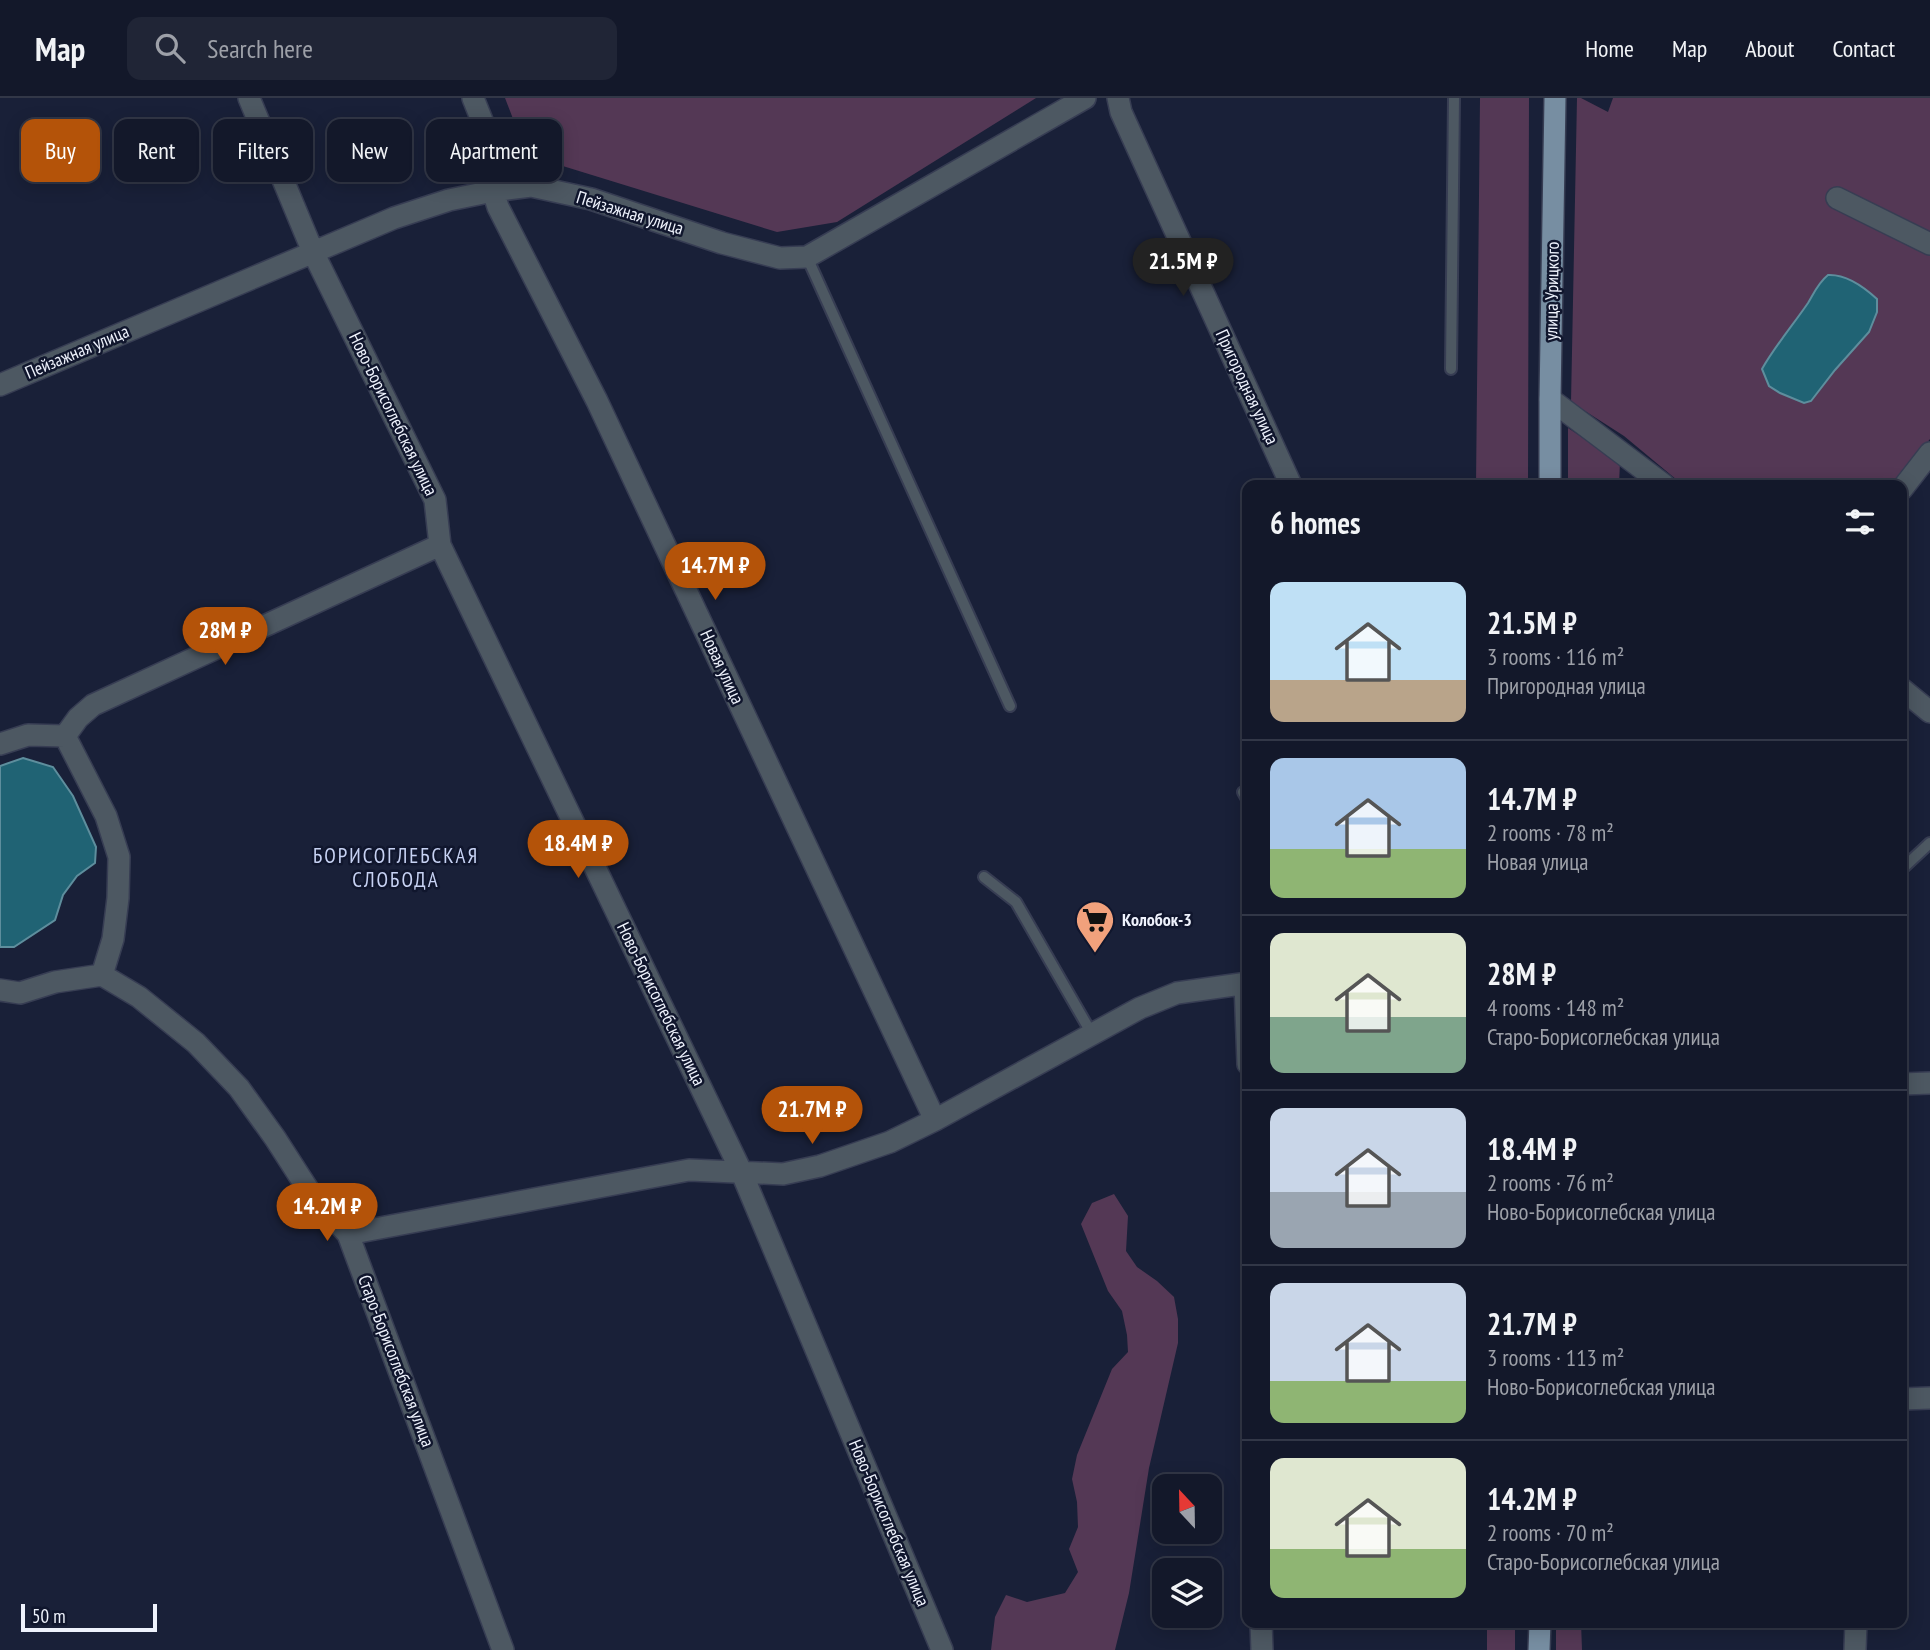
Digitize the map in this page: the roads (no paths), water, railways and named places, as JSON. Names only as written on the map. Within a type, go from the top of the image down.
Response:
[{"type":"main road","name":"улица Урицкого","points":[[1550,480],[1555,98]]},
{"type":"main road","points":[[1539,1650],[1540,1628]]},
{"type":"street","name":"Ново-Борисоглебская улица","points":[[249,98],[313,252],[436,500],[440,545],[741,1171],[942,1650]]},
{"type":"street","name":"Новая улица","points":[[472,98],[491,143],[497,174],[493,191],[498,207],[597,401],[935,1120]]},
{"type":"street","points":[[807,257],[1085,98]]},
{"type":"street","name":"Пригородная улица","points":[[1118,98],[1121,112],[1289,480]]},
{"type":"street","name":"Пейзажная улица","points":[[0,385],[394,218],[449,200],[493,191],[531,186],[591,199],[722,243],[780,258],[807,257]]},
{"type":"street","points":[[1837,198],[1930,244]]},
{"type":"street","points":[[1550,398],[1657,480]]},
{"type":"street","points":[[1907,483],[1930,453]]},
{"type":"street","points":[[65,736],[78,718],[93,705],[440,545]]},
{"type":"street","points":[[1907,693],[1930,712]]},
{"type":"street","points":[[0,744],[27,734],[65,736]]},
{"type":"street","points":[[0,990],[20,993],[55,982],[102,975],[113,939],[119,857],[106,816],[65,736]]},
{"type":"street","name":"Старо-Борисоглебская улица","points":[[102,975],[139,997],[196,1043],[239,1088],[311,1194],[348,1234],[503,1650]]},
{"type":"street","points":[[348,1234],[688,1170],[783,1174],[820,1166],[890,1142],[935,1120],[1140,1008],[1177,993],[1242,984]]},
{"type":"street","points":[[1907,1084],[1930,1083]]},
{"type":"street","points":[[1907,1399],[1930,1398]]},
{"type":"street","points":[[1261,1628],[1262,1650]]},
{"type":"street","points":[[1855,1650],[1856,1628]]},
{"type":"lane","points":[[1451,369],[1454,98]]},
{"type":"lane","points":[[807,257],[1010,706]]},
{"type":"lane","points":[[1907,864],[1930,843]]},
{"type":"lane","points":[[984,877],[1016,902],[1092,1034]]},
{"type":"water","points":[[1828,275],[1848,279],[1866,290],[1877,299],[1877,312],[1869,332],[1811,401],[1804,403],[1769,386],[1762,369]]},
{"type":"water","points":[[23,758],[53,767],[73,796],[96,847],[95,863],[77,876],[63,895],[55,920],[14,947],[0,947],[0,766]]},
{"type":"place","name":"Колобок-3","points":[[1095,954]]},
{"type":"district","name":"БОРИСОГЛЕБСКАЯ СЛОБОДА","points":[[396,868]]}]
